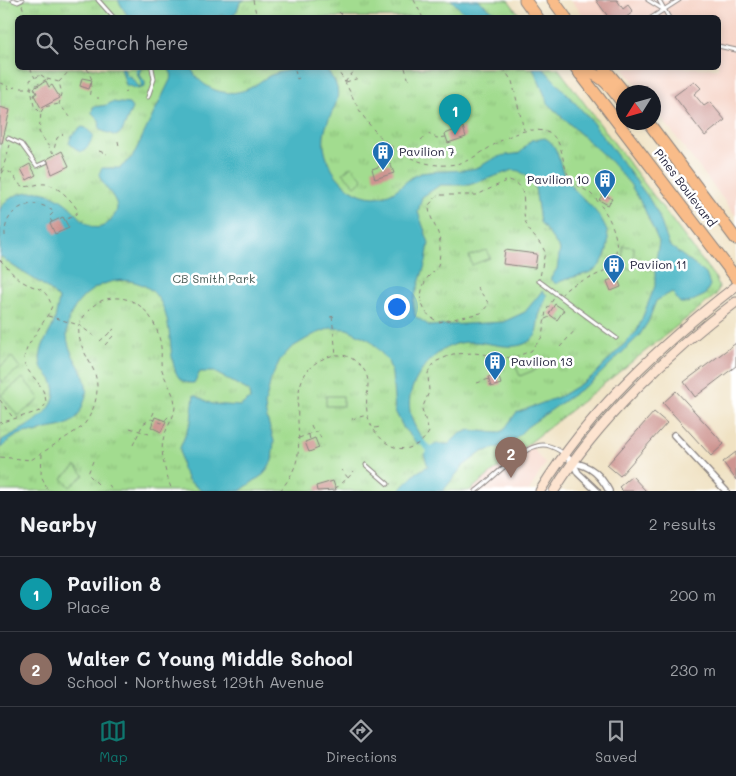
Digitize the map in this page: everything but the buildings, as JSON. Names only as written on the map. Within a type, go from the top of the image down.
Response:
[{"type":"highway","points":[[525,0],[536,15]]},
{"type":"highway","points":[[553,0],[564,15]]},
{"type":"highway","points":[[578,70],[600,77],[616,96]]},
{"type":"highway","name":"Pines Boulevard","points":[[578,70],[736,278]]},
{"type":"highway","points":[[606,70],[618,85]]},
{"type":"highway","name":"Pines Boulevard","points":[[654,130],[736,239]]},
{"type":"street","points":[[540,491],[564,454],[638,370],[681,330],[736,286]]},
{"type":"street","points":[[554,491],[573,463],[610,419],[648,379],[694,335],[736,302]]},
{"type":"street","points":[[674,435],[726,491]]},
{"type":"street","points":[[564,454],[573,463],[578,473],[597,491]]},
{"type":"street","points":[[573,463],[584,464],[592,470],[603,481],[609,491]]},
{"type":"lane","points":[[13,0],[21,1]]},
{"type":"lane","points":[[98,0],[111,15]]},
{"type":"lane","points":[[648,0],[664,11]]},
{"type":"lane","points":[[659,0],[667,15]]},
{"type":"lane","points":[[656,15],[679,0]]},
{"type":"lane","points":[[661,15],[664,11]]},
{"type":"lane","points":[[721,47],[736,50]]},
{"type":"lane","points":[[148,97],[154,79],[152,70]]},
{"type":"lane","points":[[10,139],[21,144],[37,166],[46,162]]},
{"type":"lane","points":[[539,280],[616,338]]},
{"type":"lane","points":[[476,491],[525,452],[536,446],[549,445],[564,454]]},
{"type":"lane","points":[[366,465],[388,484]]},
{"type":"path","points":[[414,0],[422,15]]},
{"type":"path","points":[[21,1],[25,15]]},
{"type":"path","points":[[253,1],[256,15]]},
{"type":"path","points":[[339,12],[342,15]]},
{"type":"path","points":[[31,70],[35,78]]},
{"type":"path","points":[[59,82],[70,70]]},
{"type":"path","points":[[88,70],[92,80],[89,98]]},
{"type":"path","points":[[295,70],[297,79]]},
{"type":"path","points":[[280,491],[294,467],[299,438],[296,396],[302,380],[310,368],[319,360],[336,355],[350,357],[366,373],[369,382],[368,415],[375,429],[390,446],[403,449],[416,446],[429,432],[422,409],[429,392],[428,373],[435,362],[453,354],[463,353],[501,358],[520,356],[531,351],[542,337],[546,311],[559,295],[568,288],[602,273],[610,267],[617,250],[616,238],[610,222],[591,194],[569,177],[563,150],[556,138],[544,131],[524,130],[475,157],[454,165],[429,165],[407,156],[393,147],[370,126],[346,82],[337,70]]},
{"type":"path","points":[[346,82],[355,70]]},
{"type":"path","points":[[406,70],[409,81]]},
{"type":"path","points":[[504,70],[512,81],[524,130]]},
{"type":"path","points":[[41,112],[34,106],[30,80],[41,75],[47,79],[59,82]]},
{"type":"path","points":[[346,82],[359,78]]},
{"type":"path","points":[[21,88],[31,88],[47,79]]},
{"type":"path","points":[[59,82],[62,94],[59,104]]},
{"type":"path","points":[[0,83],[7,85],[8,89],[15,87]]},
{"type":"path","points":[[59,104],[44,107],[41,112],[39,132],[52,153],[57,138],[62,134]]},
{"type":"path","points":[[59,104],[71,118]]},
{"type":"path","points":[[421,140],[428,134],[437,138],[446,137]]},
{"type":"path","points":[[0,180],[10,139]]},
{"type":"path","points":[[118,141],[119,146]]},
{"type":"path","points":[[388,164],[390,151],[393,147]]},
{"type":"path","points":[[100,151],[107,154]]},
{"type":"path","points":[[3,171],[13,174],[19,184],[24,187],[44,183],[56,188],[72,201],[78,211],[75,215],[65,220]]},
{"type":"path","points":[[478,287],[489,304],[481,313],[439,322],[427,315],[423,309],[421,293],[428,277],[438,265],[440,244],[430,217],[428,205],[438,195],[478,194],[508,180],[517,183],[523,191],[524,220],[545,252],[545,260],[539,280]]},
{"type":"path","points":[[5,236],[7,220],[12,212],[28,204],[39,204],[49,208],[54,212],[49,217],[52,222]]},
{"type":"path","points":[[0,260],[22,282],[42,288],[52,306],[48,316],[26,349],[24,359],[25,365],[44,388],[46,404],[40,411],[0,423]]},
{"type":"path","points":[[0,457],[31,460],[82,427],[88,420],[96,400],[96,377],[81,346],[79,326],[92,306],[106,299],[126,299],[145,310],[157,328],[161,348],[161,367],[174,395],[173,416],[166,431],[163,446],[164,462],[172,491]]},
{"type":"path","points":[[48,316],[72,322],[94,336]]},
{"type":"path","points":[[336,316],[331,316],[336,355]]},
{"type":"path","points":[[544,319],[552,316]]},
{"type":"path","points":[[100,341],[114,329]]},
{"type":"path","points":[[560,347],[576,329]]},
{"type":"path","points":[[105,345],[113,336],[109,332]]},
{"type":"path","points":[[477,383],[489,379]]},
{"type":"path","points":[[0,400],[14,419]]},
{"type":"path","points":[[6,407],[9,404]]},
{"type":"path","points":[[133,445],[143,424],[151,419],[154,412]]},
{"type":"path","points":[[352,420],[368,415]]},
{"type":"path","points":[[151,419],[162,423],[169,416],[173,416]]},
{"type":"path","points":[[311,425],[314,433]]},
{"type":"path","points":[[375,429],[380,427]]},
{"type":"path","points":[[130,428],[149,434]]},
{"type":"path","points":[[299,438],[318,431],[321,440]]},
{"type":"path","points":[[308,435],[310,440]]},
{"type":"path","points":[[43,454],[41,474],[48,491]]},
{"type":"path","points":[[93,461],[88,474],[99,485]]},
{"type":"path","points":[[342,470],[348,478]]},
{"type":"path","points":[[336,488],[354,471]]},
{"type":"path","points":[[110,485],[114,491]]},
{"type":"shaded area","points":[[571,0],[736,0],[736,216],[661,117],[661,85],[636,85],[625,70],[721,70],[721,15],[583,15]]},
{"type":"shaded area","points":[[529,443],[545,464],[529,491],[469,491]]},
{"type":"green space","name":"CB Smith Park","points":[[0,0],[508,0],[519,15],[15,15],[15,70],[559,70],[716,279],[719,287],[716,295],[469,491],[0,491]]},
{"type":"green space","points":[[351,166],[363,179],[355,186],[343,173]]},
{"type":"green space","points":[[623,246],[634,247],[633,269],[622,268]]},
{"type":"green space","points":[[486,250],[490,258],[472,265],[469,256]]},
{"type":"green space","points":[[12,357],[20,368],[2,382],[0,379],[0,367]]},
{"type":"green space","points":[[534,361],[537,369],[520,376],[516,367]]},
{"type":"green space","points":[[23,378],[40,399],[18,416],[1,395]]},
{"type":"green space","points":[[326,396],[343,396],[343,406],[326,406]]},
{"type":"green space","points":[[76,466],[84,475],[70,487],[62,478]]},
{"type":"water","points":[[118,0],[245,0],[240,2],[237,11],[233,15],[127,15]]},
{"type":"water","points":[[451,0],[478,0],[498,15],[466,15]]},
{"type":"water","points":[[122,70],[125,70],[126,75],[131,77],[139,87],[142,85],[136,70],[140,70],[139,74],[145,82],[145,87],[138,89],[126,85]]},
{"type":"water","points":[[170,70],[192,70],[208,87],[233,93],[250,88],[266,77],[281,72],[326,70],[334,80],[338,96],[324,136],[327,160],[341,181],[351,189],[362,195],[374,197],[391,193],[412,177],[421,173],[475,168],[494,158],[520,153],[531,140],[545,138],[554,146],[562,171],[568,182],[603,222],[607,231],[606,253],[601,264],[591,272],[556,284],[550,279],[557,269],[560,249],[540,222],[534,181],[519,171],[513,170],[469,185],[440,185],[422,197],[418,212],[429,243],[426,262],[413,302],[415,316],[430,326],[503,322],[525,312],[542,291],[547,295],[539,316],[536,335],[522,345],[505,346],[478,342],[460,343],[443,350],[428,362],[413,386],[410,401],[413,421],[424,440],[419,445],[404,429],[395,411],[392,374],[388,361],[370,340],[347,329],[331,328],[313,335],[291,348],[280,360],[271,379],[265,404],[266,415],[274,441],[272,461],[264,474],[240,491],[202,491],[189,481],[182,469],[180,448],[191,421],[194,395],[212,404],[240,406],[250,399],[249,391],[214,372],[200,372],[194,383],[182,380],[175,370],[167,319],[161,302],[149,289],[130,281],[119,281],[107,283],[86,294],[72,313],[68,324],[67,336],[69,346],[81,370],[86,387],[86,396],[78,415],[72,421],[62,426],[36,433],[21,434],[0,449],[2,440],[38,419],[52,403],[55,394],[53,383],[42,368],[40,359],[43,346],[54,322],[59,299],[52,292],[0,256],[0,209],[9,199],[16,195],[40,192],[61,200],[83,221],[93,227],[104,226],[115,215],[117,207],[99,174],[102,168],[120,168],[133,156],[172,76]]},
{"type":"water","points":[[534,70],[545,70],[589,118],[648,197],[658,214],[669,245],[706,274],[710,285],[705,295],[688,303],[680,303],[672,292],[656,301],[648,322],[639,336],[594,380],[527,427],[510,444],[482,452],[463,466],[443,491],[399,491],[416,473],[428,466],[424,454],[434,444],[449,444],[459,434],[470,430],[498,433],[504,430],[516,413],[561,396],[593,376],[637,331],[655,286],[655,266],[659,242],[643,206],[630,184],[611,162],[549,105]]},
{"type":"water","points":[[112,102],[129,104],[132,108],[122,132],[116,136],[100,130],[99,120],[92,113],[93,107],[107,105]]},
{"type":"water","points":[[82,127],[86,128],[94,136],[87,148],[80,152],[69,143],[72,135]]},
{"type":"waterway","points":[[422,442],[429,449]]},
{"type":"place","name":"Pavilion 8","points":[[455,135]]},
{"type":"place","name":"Pavilion 7","points":[[383,171]]},
{"type":"place","name":"Pavilion 10","points":[[605,199]]},
{"type":"place","name":"Paviion 11","points":[[614,284]]},
{"type":"place","name":"Pavilion 13","points":[[495,381]]},
{"type":"place","name":"Walter C Young Middle School","points":[[511,478]]}]
